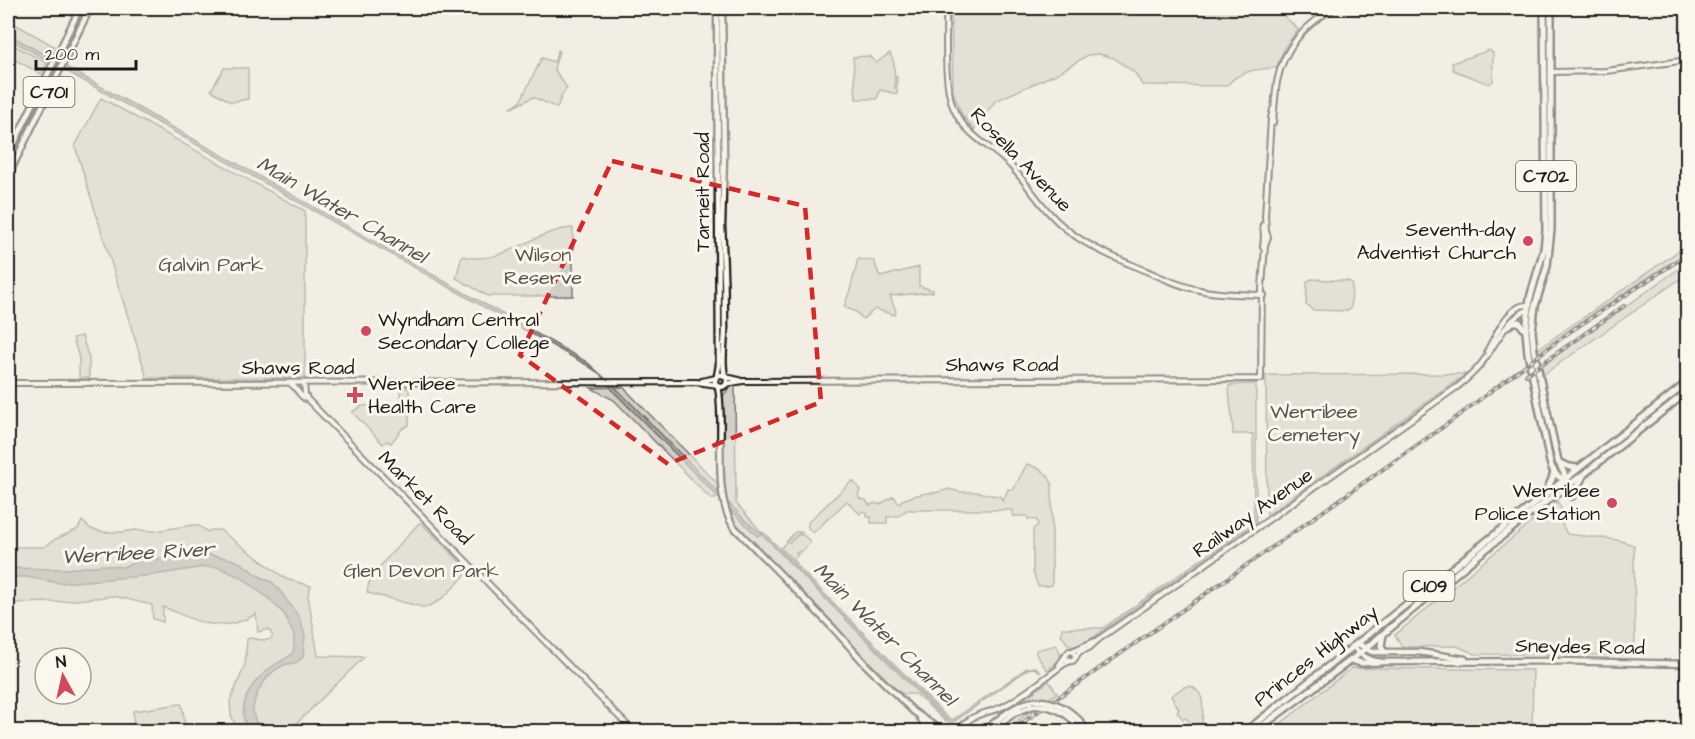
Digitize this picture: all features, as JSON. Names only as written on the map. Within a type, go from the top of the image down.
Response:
[{"type":"highway","name":"C702","points":[[1544,8],[1551,87],[1551,230],[1545,274],[1535,308],[1532,331],[1534,351],[1564,479]]},
{"type":"highway","name":"C702","points":[[1551,8],[1545,92],[1546,238],[1528,307],[1526,331],[1528,353],[1550,462],[1554,471],[1568,485]]},
{"type":"highway","points":[[1545,92],[1551,87]]},
{"type":"highway","points":[[1545,134],[1550,134],[1551,128]]},
{"type":"highway","points":[[1528,307],[1535,308]]},
{"type":"highway","points":[[1509,325],[1513,321],[1519,322],[1526,331]]},
{"type":"highway","name":"Princes Highway","points":[[1245,732],[1688,382]]},
{"type":"highway","name":"Princes Highway","points":[[1254,732],[1359,654],[1476,557],[1688,391]]},
{"type":"highway","points":[[1673,393],[1677,399]]},
{"type":"highway","points":[[1559,463],[1578,468]]},
{"type":"highway","points":[[1545,494],[1554,471]]},
{"type":"highway","points":[[1558,493],[1572,498],[1584,474]]},
{"type":"highway","points":[[1383,634],[1381,646],[1384,652]]},
{"type":"highway","points":[[1350,660],[1361,663],[1380,662]]},
{"type":"highway","points":[[1263,718],[1273,717]]},
{"type":"main road","name":"C701","points":[[8,156],[80,8]]},
{"type":"main road","name":"C701","points":[[8,176],[90,8]]},
{"type":"main road","name":"Tarneit Road","points":[[719,8],[725,312],[722,360],[725,377],[721,385],[715,381],[719,365],[721,135]]},
{"type":"main road","points":[[28,114],[36,118]]},
{"type":"main road","points":[[718,312],[725,312]]},
{"type":"main road","points":[[718,322],[725,322]]},
{"type":"main road","points":[[717,377],[722,375],[725,377]]},
{"type":"main road","points":[[721,385],[723,502],[730,522],[738,534],[873,671],[919,716],[943,732]]},
{"type":"main road","points":[[1355,645],[1359,654]]},
{"type":"main road","name":"Sneydes Road","points":[[1355,645],[1372,652],[1419,652],[1472,660],[1688,664]]},
{"type":"main road","name":"Sneydes Road","points":[[1359,654],[1380,662],[1472,660]]},
{"type":"main road","points":[[982,732],[1023,704],[1047,702],[1058,704],[1068,710],[1087,732]]},
{"type":"main road","points":[[991,732],[1014,713],[1034,704]]},
{"type":"main road","points":[[919,716],[932,732]]},
{"type":"main road","points":[[1078,722],[1082,732]]},
{"type":"street","name":"Rosella Avenue","points":[[946,8],[948,83],[950,99],[956,113],[970,134],[1013,168],[1058,222],[1076,237],[1099,250],[1177,284],[1215,293],[1263,295]]},
{"type":"street","points":[[1263,295],[1262,242],[1270,118],[1279,74],[1285,57],[1305,29],[1315,20],[1336,8]]},
{"type":"street","points":[[1548,72],[1606,71],[1688,60]]},
{"type":"street","name":"Shaws Road","points":[[8,384],[696,382],[721,385],[743,381],[1261,379],[1263,295]]},
{"type":"street","name":"Railway Avenue","points":[[1076,657],[1079,652],[1091,647],[1099,639],[1457,387],[1480,365],[1509,325],[1528,307],[1523,304],[1514,309],[1480,365]]},
{"type":"street","name":"Shaws Road","points":[[696,382],[717,377]]},
{"type":"street","name":"Shaws Road","points":[[725,377],[743,381]]},
{"type":"street","name":"Market Road","points":[[289,383],[634,732]]},
{"type":"street","points":[[304,383],[307,399]]},
{"type":"street","name":"Railway Avenue","points":[[1072,651],[1099,639]]},
{"type":"street","points":[[958,732],[974,717],[1005,706],[1071,661],[1076,657],[1075,653],[1068,652],[1052,673]]},
{"type":"street","points":[[1065,656],[1071,661]]},
{"type":"highlighted area","points":[[612,161],[805,206],[821,402],[668,464],[520,355]]},
{"type":"green space","points":[[951,8],[1286,8],[1285,17],[1298,29],[1285,47],[1276,68],[1243,74],[1227,86],[1142,85],[1135,73],[1114,58],[1099,54],[1088,55],[1058,73],[995,101],[974,130],[961,113],[953,91]]},
{"type":"green space","points":[[8,20],[54,46],[48,57],[8,34]]},
{"type":"green space","points":[[8,42],[47,63],[41,74],[8,56]]},
{"type":"green space","points":[[558,50],[554,69],[567,88],[557,108],[533,97],[512,108],[520,102],[542,58],[554,62]]},
{"type":"green space","points":[[1489,50],[1493,53],[1493,81],[1489,84],[1453,70],[1452,63]]},
{"type":"green space","points":[[890,53],[894,63],[895,89],[895,75],[897,77],[897,94],[880,90],[877,99],[856,99],[853,57],[869,56],[876,63]]},
{"type":"green space","points":[[224,68],[248,68],[248,99],[231,102],[211,90]]},
{"type":"green space","name":"Galvin Park","points":[[101,98],[305,211],[305,378],[147,378],[75,146]]},
{"type":"green space","name":"Wilson Reserve","points":[[573,228],[573,296],[488,296],[456,278],[462,256],[492,257],[544,235]]},
{"type":"green space","points":[[1687,245],[1687,252],[1539,352],[1538,349]]},
{"type":"green space","points":[[858,259],[874,261],[880,277],[919,267],[919,286],[933,290],[933,292],[890,296],[896,311],[895,315],[875,309],[863,319],[856,312],[844,307]]},
{"type":"green space","points":[[1687,263],[1687,289],[1680,279],[1543,375],[1542,366]]},
{"type":"green space","points":[[1311,279],[1349,281],[1352,284],[1351,307],[1348,311],[1312,310],[1306,305],[1307,282]]},
{"type":"green space","points":[[82,336],[89,358],[89,378],[79,378],[79,358],[73,338]]},
{"type":"green space","name":"Werribee Cemetery","points":[[1466,374],[1267,515],[1266,375]]},
{"type":"green space","points":[[1256,384],[1256,523],[1082,645],[1074,647],[1069,645],[1061,634],[1062,628],[1103,628],[1254,522],[1253,434],[1233,434],[1229,385]]},
{"type":"green space","points":[[735,385],[736,503],[778,551],[795,532],[803,532],[797,535],[789,543],[798,535],[803,535],[810,541],[800,553],[799,551],[796,553],[798,555],[793,559],[797,564],[783,550],[780,553],[946,721],[916,694],[903,694],[898,691],[737,527],[726,498],[722,431],[723,396],[729,388]]},
{"type":"green space","points":[[623,387],[717,483],[719,497],[711,499],[614,400],[591,388]]},
{"type":"green space","points":[[401,388],[409,388],[409,425],[402,429],[391,443],[387,441],[383,444],[352,412],[362,406],[401,405]]},
{"type":"green space","points":[[1027,464],[1042,471],[1052,484],[1052,585],[1049,586],[1038,586],[1033,572],[1033,530],[1038,525],[1037,520],[1028,519],[1027,516],[1013,516],[1013,510],[907,510],[898,516],[887,517],[887,523],[871,523],[871,517],[867,517],[867,512],[863,511],[860,514],[847,501],[813,533],[808,528],[808,522],[852,481],[860,490],[858,495],[860,499],[866,500],[869,505],[876,503],[879,505],[894,496],[900,503],[902,500],[925,493],[949,489],[1000,496],[1003,501],[1008,489],[1013,490]]},
{"type":"green space","points":[[1557,501],[1564,514],[1561,522],[1567,534],[1618,540],[1634,545],[1635,655],[1475,654],[1457,646],[1402,647],[1395,635]]},
{"type":"green space","points":[[82,521],[91,529],[104,532],[155,531],[193,525],[208,532],[220,530],[286,579],[311,586],[308,595],[318,656],[364,657],[296,724],[305,731],[238,731],[231,715],[230,701],[245,665],[247,639],[266,640],[272,637],[268,629],[258,632],[256,614],[244,620],[218,625],[194,620],[163,607],[163,622],[153,619],[152,605],[114,596],[57,602],[11,603],[13,612],[8,611],[8,547],[44,547],[78,529]]},
{"type":"green space","name":"Glen Devon Park","points":[[419,523],[468,572],[447,594],[428,606],[422,607],[368,593],[371,576]]},
{"type":"green space","points":[[1056,645],[1060,657],[1047,670],[1036,654],[1036,650]]},
{"type":"green space","points":[[1352,668],[1533,670],[1532,731],[1271,731]]},
{"type":"green space","points":[[1049,681],[1057,693],[1003,731],[977,732]]},
{"type":"green space","points":[[1190,686],[1199,692],[1202,702],[1202,724],[1195,729],[1186,718],[1183,719],[1177,712],[1179,709],[1171,696],[1184,687]]},
{"type":"green space","points":[[180,704],[186,731],[134,731],[133,711]]},
{"type":"shaded area","points":[[8,34],[587,362],[620,392],[746,521],[760,533],[764,533],[949,719],[954,719],[1027,668],[1036,667],[1041,673],[1034,668],[1028,669],[955,721],[950,722],[762,534],[757,536],[615,393],[600,374],[8,38]]},
{"type":"shaded area","points":[[185,555],[210,555],[241,563],[272,582],[299,617],[305,635],[303,657],[271,673],[262,684],[256,697],[253,713],[262,731],[249,731],[245,723],[243,715],[246,698],[261,676],[292,654],[294,636],[285,615],[242,578],[218,567],[59,583],[26,577],[8,577],[8,568],[65,569],[104,565],[122,567],[140,561]]},
{"type":"railway","points":[[1009,732],[1450,422],[1571,331],[1688,254]]},
{"type":"railway","points":[[1526,375],[1624,306]]},
{"type":"place","name":"Seventh-day Adventist Church","points":[[1528,241]]},
{"type":"place","name":"Wyndham Central Secondary College","points":[[366,331]]},
{"type":"place","name":"Werribee Health Care","points":[[355,395]]},
{"type":"place","name":"Werribee Police Station","points":[[1612,503]]},
{"type":"water label","name":"Main Water Channel","points":[[342,210]]},
{"type":"water label","name":"Werribee River","points":[[138,553]]},
{"type":"water label","name":"Main Water Channel","points":[[885,634]]}]
